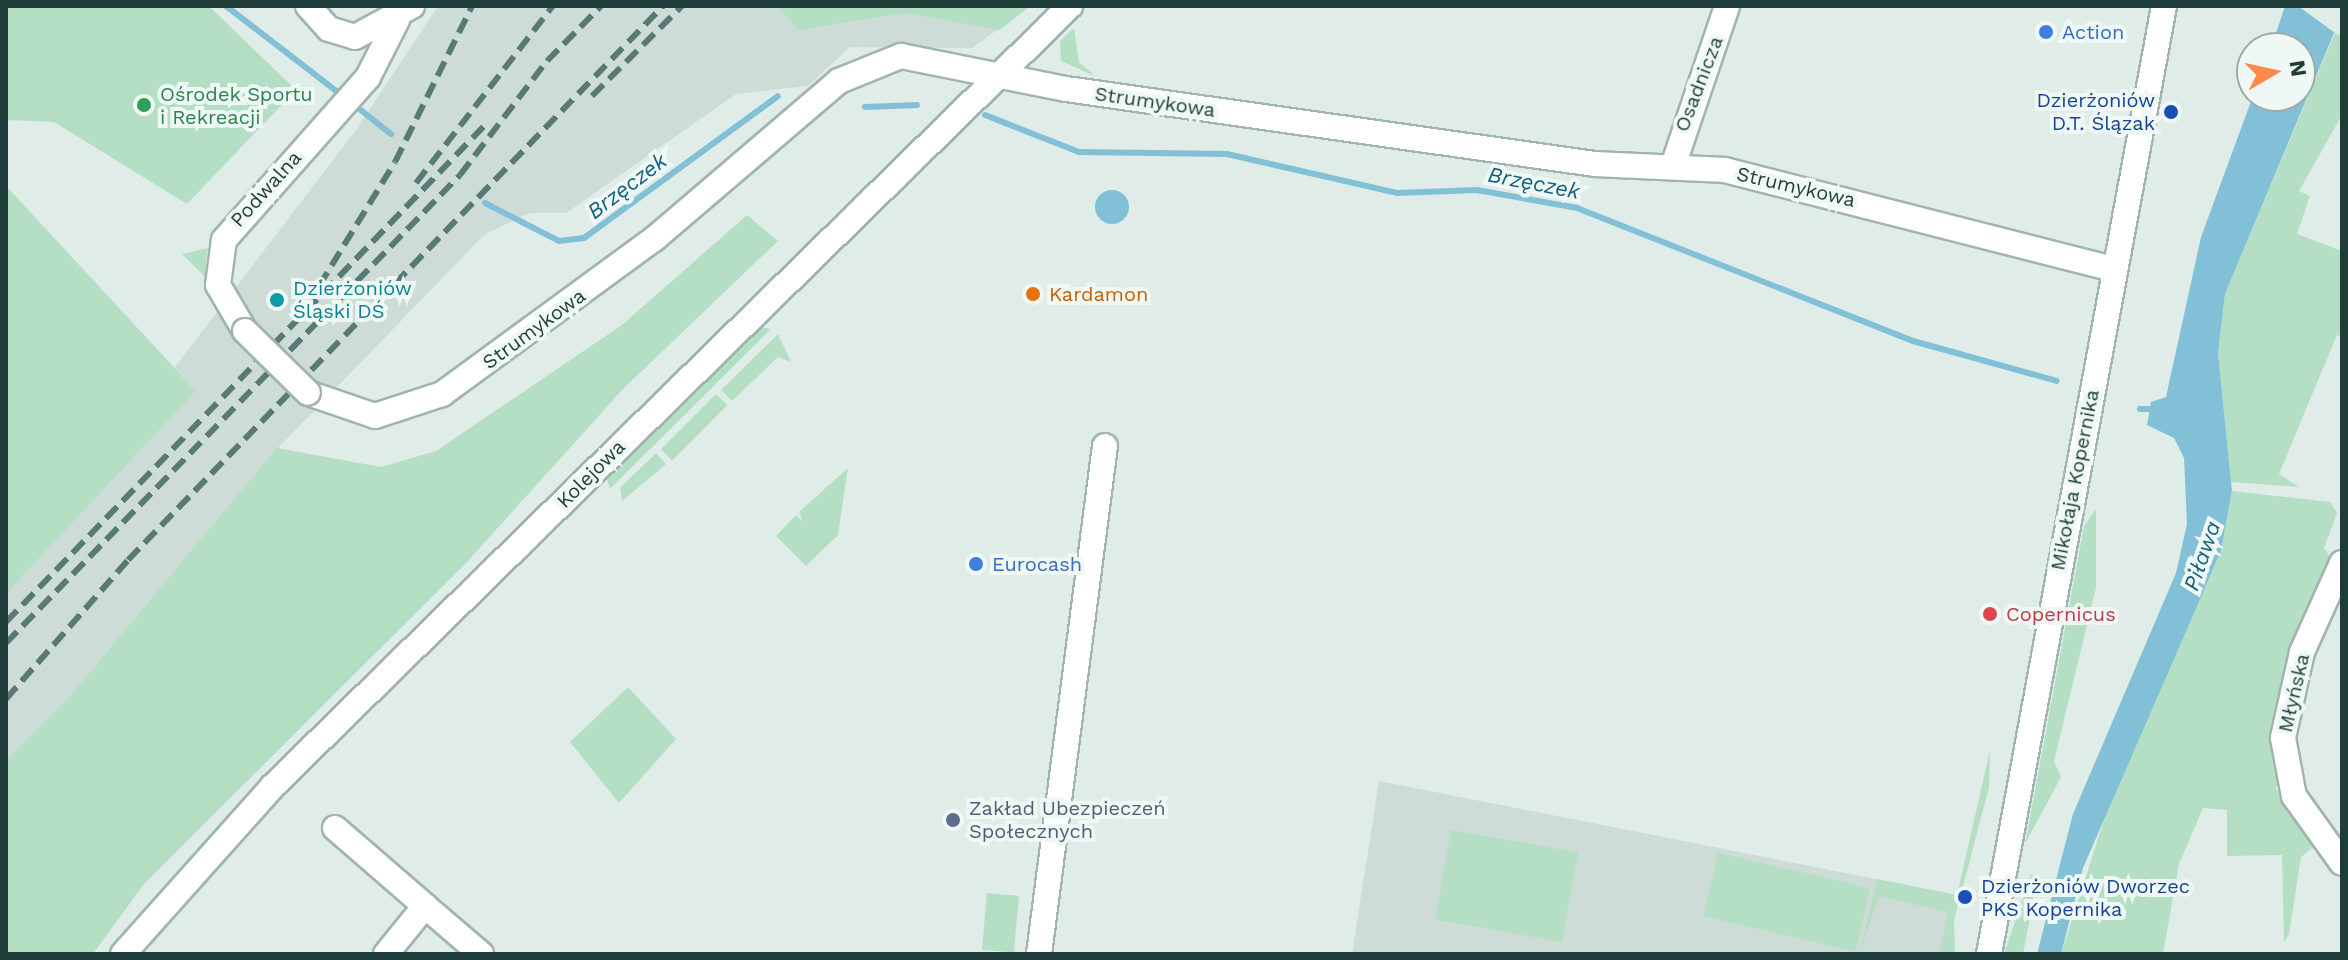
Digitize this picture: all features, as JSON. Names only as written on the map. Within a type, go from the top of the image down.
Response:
[{"type":"street","name":"Podwalna","points":[[308,6],[342,36],[404,13]]},
{"type":"street","name":"Kolejowa","points":[[123,954],[273,786],[994,76],[1070,6]]},
{"type":"street","name":"Osadnicza","points":[[1674,163],[1727,6]]},
{"type":"street","name":"Mikołaja Kopernika","points":[[1989,954],[2113,269],[2164,6]]},
{"type":"street","name":"Podwalna","points":[[308,393],[245,331],[218,285],[224,240],[368,77],[404,13]]},
{"type":"street","name":"Strumykowa","points":[[308,393],[375,416],[442,394],[614,270],[863,67],[901,56],[994,76],[1595,164],[1674,163],[1905,212],[2113,269]]},
{"type":"street","points":[[1039,954],[1105,446]]},
{"type":"street","name":"Młyńska","points":[[2342,563],[2302,652],[2283,738],[2294,796],[2342,863]]},
{"type":"street","points":[[335,828],[481,954]]},
{"type":"street","points":[[386,954],[425,906]]},
{"type":"shaded area","points":[[438,6],[1030,6],[972,48],[850,47],[808,86],[736,94],[566,213],[529,213],[484,235],[278,448],[71,695],[6,760],[6,594],[196,391],[175,367],[356,130]]},
{"type":"shaded area","points":[[1379,781],[1957,895],[1945,954],[1352,954]]},
{"type":"green space","name":"Ośrodek Sportu i Rekreacji","points":[[6,6],[209,6],[296,90],[187,204],[54,122],[6,120]]},
{"type":"green space","points":[[778,6],[1030,6],[1000,30],[905,13],[798,30]]},
{"type":"green space","points":[[1074,28],[1079,62],[1095,76],[1061,61],[1060,41]]},
{"type":"green space","points":[[2335,33],[2342,36],[2342,115],[2299,191],[2310,196],[2297,234],[2342,251],[2342,337],[2337,335],[2279,474],[2299,487],[2231,482],[2218,353],[2225,294],[2302,112],[2316,112],[2316,78]]},
{"type":"green space","points":[[6,186],[196,391],[6,594]]},
{"type":"green space","points":[[747,215],[778,241],[623,389],[467,562],[144,884],[93,954],[6,954],[6,760],[71,695],[277,448],[381,467],[436,451],[622,325]]},
{"type":"green space","points":[[208,248],[206,261],[206,278],[182,254]]},
{"type":"green space","points":[[758,327],[771,329],[610,489],[606,476]]},
{"type":"green space","points":[[778,334],[791,362],[778,357],[732,401],[721,390]]},
{"type":"green space","points":[[716,394],[727,405],[672,460],[661,449]]},
{"type":"green space","points":[[656,453],[666,464],[622,501],[620,488]]},
{"type":"green space","points":[[848,468],[838,535],[806,566],[776,536],[796,515],[803,522],[799,512]]},
{"type":"green space","points":[[2232,491],[2330,502],[2337,513],[2324,548],[2334,562],[2276,789],[2319,842],[2301,857],[2289,934],[2284,942],[2282,855],[2227,856],[2227,810],[2203,808],[2179,864],[2163,954],[2061,954],[2114,789],[2221,552]]},
{"type":"green space","points":[[2096,509],[2096,588],[2054,761],[2061,777],[2025,844],[2084,526]]},
{"type":"green space","points":[[628,687],[676,739],[619,803],[570,742]]},
{"type":"green space","points":[[1990,750],[1989,787],[1954,921],[1955,953],[1939,954],[1948,912],[1879,896],[1860,953],[1877,879],[1957,895]]},
{"type":"green space","points":[[1451,830],[1578,852],[1562,942],[1435,920]]},
{"type":"green space","points":[[1718,853],[1870,888],[1855,951],[1703,916]]},
{"type":"green space","points":[[2031,874],[2038,877],[2023,954],[2004,954]]},
{"type":"green space","points":[[987,893],[1019,896],[1014,953],[982,950]]},
{"type":"water","points":[[2285,6],[2342,6],[2342,14],[2316,76],[2316,32],[2276,32]]},
{"type":"water","name":"Piława","points":[[2247,112],[2301,112],[2225,294],[2218,353],[2232,491],[2221,551],[2083,868],[2061,954],[2037,954],[2073,814],[2176,573],[2187,524],[2184,458],[2174,438],[2147,425],[2151,402],[2166,397],[2201,237]]},
{"type":"water","points":[[1112,190],[1124,195],[1129,207],[1124,219],[1112,224],[1100,219],[1095,207],[1100,195]]},
{"type":"pier","points":[[2298,6],[2342,6],[2339,34],[2335,33]]},
{"type":"waterway","name":"Brzęczek","points":[[226,6],[343,96]]},
{"type":"waterway","name":"Brzęczek","points":[[485,203],[559,241],[584,238],[778,96]]},
{"type":"waterway","name":"Brzęczek","points":[[352,103],[391,134]]},
{"type":"waterway","name":"Brzęczek","points":[[865,107],[917,105]]},
{"type":"waterway","name":"Brzęczek","points":[[985,115],[1079,152],[1227,154],[1397,193],[1477,190],[1577,208],[1913,341],[2057,381]]},
{"type":"waterway","name":"Brzęczek","points":[[2140,409],[2156,409]]},
{"type":"railway","points":[[319,286],[395,162],[472,6]]},
{"type":"railway","points":[[416,183],[553,6]]},
{"type":"railway","points":[[6,643],[460,175],[547,61],[601,6]]},
{"type":"railway","points":[[6,699],[128,560],[663,6]]},
{"type":"railway","points":[[592,96],[682,6]]},
{"type":"railway","points":[[6,622],[489,121]]},
{"type":"place","name":"Action","points":[[2046,32]]},
{"type":"place","name":"Ośrodek Sportu i Rekreacji","points":[[144,105]]},
{"type":"place","name":"Dzierżoniów D.T. Ślązak","points":[[2171,112]]},
{"type":"place","name":"Kardamon","points":[[1033,294]]},
{"type":"place","name":"Dzierżoniów Śląski DŚ","points":[[277,300]]},
{"type":"place","name":"Eurocash","points":[[976,564]]},
{"type":"place","name":"Copernicus","points":[[1990,614]]},
{"type":"place","name":"Zakład Ubezpieczeń Społecznych","points":[[953,820]]},
{"type":"place","name":"Dzierżoniów Dworzec PKS Kopernika","points":[[1965,897]]}]
